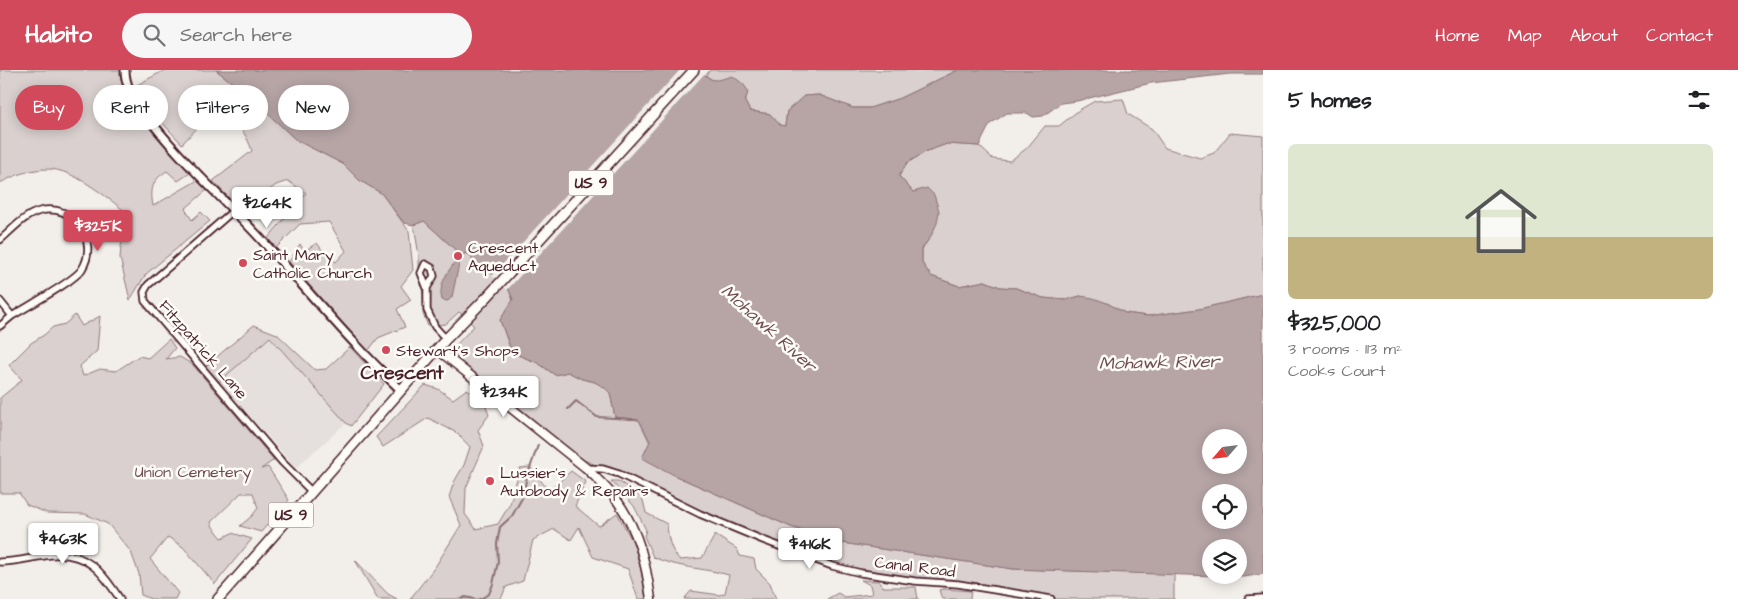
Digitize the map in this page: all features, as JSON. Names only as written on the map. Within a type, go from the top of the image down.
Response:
[{"type":"main road","name":"US 9","points":[[218,599],[437,349],[488,296],[694,70]]},
{"type":"main road","points":[[437,349],[586,468],[618,501],[638,539],[646,564],[651,599]]},
{"type":"street","points":[[125,70],[134,98],[171,144],[234,210],[378,369],[401,390]]},
{"type":"street","points":[[0,240],[28,216],[47,210],[62,212],[74,219],[85,232],[88,245],[86,260],[78,274],[12,316],[0,326]]},
{"type":"street","name":"Fitzpatrick Lane","points":[[234,210],[148,284],[144,292],[145,301],[282,462],[311,492]]},
{"type":"street","points":[[427,288],[427,310],[434,327],[446,339]]},
{"type":"street","points":[[0,301],[12,316]]},
{"type":"street","name":"Canal Road","points":[[586,468],[604,469],[619,474],[700,514],[832,566],[861,573],[1051,599]]},
{"type":"street","points":[[0,562],[19,561],[50,555],[77,557],[92,564],[120,599]]},
{"type":"street","points":[[1248,599],[1263,598]]},
{"type":"shaded area","points":[[270,337],[346,423],[296,468],[219,382]]},
{"type":"green space","points":[[0,70],[120,70],[123,85],[93,85],[93,130],[152,130],[190,173],[178,181],[167,171],[162,174],[153,186],[153,206],[198,180],[208,189],[185,209],[192,220],[201,212],[210,221],[146,274],[130,300],[120,258],[123,227],[122,209],[77,178],[57,170],[42,169],[29,171],[0,183]]},
{"type":"green space","points":[[165,70],[216,70],[235,85],[178,85],[178,130],[195,130],[182,144],[168,129],[168,85],[137,85]]},
{"type":"green space","points":[[710,70],[958,70],[900,98],[870,108],[853,108],[819,95],[804,96],[787,111],[785,126],[780,126],[770,114],[750,111],[745,102],[748,91],[742,85],[730,80],[711,79],[706,75]]},
{"type":"green space","points":[[1123,99],[1128,114],[1152,129],[1165,148],[1200,158],[1214,153],[1230,133],[1263,136],[1263,294],[1199,309],[1148,316],[1125,313],[1107,303],[1080,296],[1067,300],[1043,298],[1016,288],[1000,287],[985,281],[959,286],[931,276],[922,263],[922,249],[931,236],[913,192],[899,176],[907,163],[927,151],[947,144],[979,146],[993,159],[1010,161],[1027,148],[1045,126],[1059,126],[1079,110],[1095,101]]},
{"type":"green space","points":[[268,114],[278,123],[278,130],[285,130],[296,140],[343,164],[359,180],[381,193],[409,231],[413,270],[401,286],[411,300],[397,309],[405,327],[378,338],[368,351],[289,262],[300,244],[304,251],[317,243],[325,254],[336,262],[346,251],[329,222],[300,224],[276,248],[268,238],[306,193],[288,181],[276,185],[242,212],[213,181],[252,151],[242,130],[268,130]]},
{"type":"green space","points":[[424,221],[461,255],[446,275],[457,269],[460,259],[465,253],[472,256],[480,270],[486,269],[506,286],[513,301],[500,320],[510,348],[518,355],[538,363],[555,375],[568,372],[582,379],[595,382],[605,388],[610,393],[615,417],[639,420],[661,466],[676,476],[791,527],[842,543],[1013,569],[1174,574],[1174,599],[1051,599],[861,573],[821,563],[584,460],[546,432],[456,358],[454,347],[474,326],[459,312],[446,324],[428,326],[423,314],[423,295],[414,225]]},
{"type":"green space","name":"Union Cemetery","points":[[75,315],[82,326],[100,316],[97,351],[80,366],[83,376],[100,369],[116,371],[139,356],[148,358],[169,339],[175,348],[166,359],[180,357],[193,365],[274,460],[261,469],[268,467],[289,500],[261,532],[240,526],[258,508],[253,493],[241,493],[211,522],[222,538],[232,533],[252,539],[215,584],[183,547],[168,537],[150,559],[178,593],[175,599],[151,599],[141,595],[139,574],[131,552],[108,524],[85,514],[47,513],[27,505],[19,493],[0,493],[0,398],[22,380],[9,365],[31,343],[53,327],[65,324]]},
{"type":"green space","points":[[254,325],[277,334],[315,370],[326,369],[350,347],[384,384],[351,426],[346,423],[270,337],[219,382],[205,367]]},
{"type":"green space","points":[[425,385],[438,389],[453,399],[467,389],[484,401],[489,415],[478,430],[484,446],[466,488],[465,514],[476,529],[498,524],[510,504],[520,468],[530,467],[549,491],[571,471],[586,482],[575,506],[599,526],[617,513],[633,542],[641,570],[646,599],[638,599],[628,569],[593,557],[579,527],[571,540],[554,529],[533,540],[523,581],[506,587],[501,599],[410,599],[435,567],[461,525],[449,497],[470,447],[457,433],[428,418],[383,447],[376,437]]},
{"type":"green space","points":[[611,481],[618,481],[642,496],[646,513],[667,524],[670,543],[680,560],[702,558],[715,535],[737,549],[740,556],[754,559],[756,569],[770,583],[776,599],[684,599],[691,591],[720,595],[725,593],[729,575],[681,566],[653,557],[644,536],[646,530],[634,506]]},
{"type":"green space","points":[[355,560],[388,594],[397,599],[378,599]]},
{"type":"green space","points":[[861,580],[879,581],[883,587],[916,587],[918,599],[827,599],[838,593],[844,597],[872,594],[870,585]]},
{"type":"green space","points":[[939,590],[971,591],[970,599],[942,599]]},
{"type":"water","name":"Mohawk River","points":[[216,70],[700,70],[714,80],[733,76],[748,91],[745,102],[750,111],[770,114],[780,125],[785,126],[787,111],[804,96],[819,95],[853,108],[870,108],[900,98],[958,70],[1263,70],[1263,74],[1230,74],[1151,83],[1077,101],[1061,103],[1043,116],[1033,117],[1027,113],[1007,113],[990,124],[979,146],[947,144],[927,151],[907,163],[899,176],[913,192],[927,188],[934,195],[939,211],[937,223],[922,249],[922,263],[931,276],[959,286],[985,281],[1000,287],[1016,288],[1043,298],[1066,300],[1080,296],[1093,298],[1125,313],[1148,316],[1199,309],[1263,294],[1263,574],[1247,577],[1247,539],[1202,539],[1202,576],[1013,569],[842,543],[791,527],[676,476],[642,458],[650,441],[639,420],[615,417],[610,393],[605,388],[595,382],[582,379],[568,372],[555,375],[538,363],[518,355],[510,347],[500,320],[513,300],[509,290],[499,279],[486,270],[479,270],[475,267],[472,263],[472,256],[465,253],[460,259],[452,297],[448,301],[442,300],[441,287],[443,281],[461,255],[424,221],[414,225],[404,223],[381,193],[359,180],[343,164],[296,140],[285,130],[349,130],[349,85],[278,85],[278,123],[268,114],[268,85],[235,85]]},
{"type":"pier","points":[[680,70],[704,70],[706,72],[507,290],[499,280],[492,276]]},
{"type":"waterway","points":[[568,409],[576,401],[597,417],[632,419]]},
{"type":"waterway","points":[[480,599],[489,594],[493,584],[498,562],[497,544],[500,527],[512,516],[522,498],[538,445]]},
{"type":"waterway","points":[[462,599],[465,597],[475,599]]},
{"type":"place","name":"Crescent Aqueduct","points":[[458,256]]},
{"type":"place","name":"Saint Mary Catholic Church","points":[[243,263]]},
{"type":"place","name":"Stewart's Shops","points":[[386,350]]},
{"type":"place","name":"Lussier's Autobody & Repairs","points":[[490,481]]},
{"type":"district","name":"Crescent","points":[[402,372]]}]
